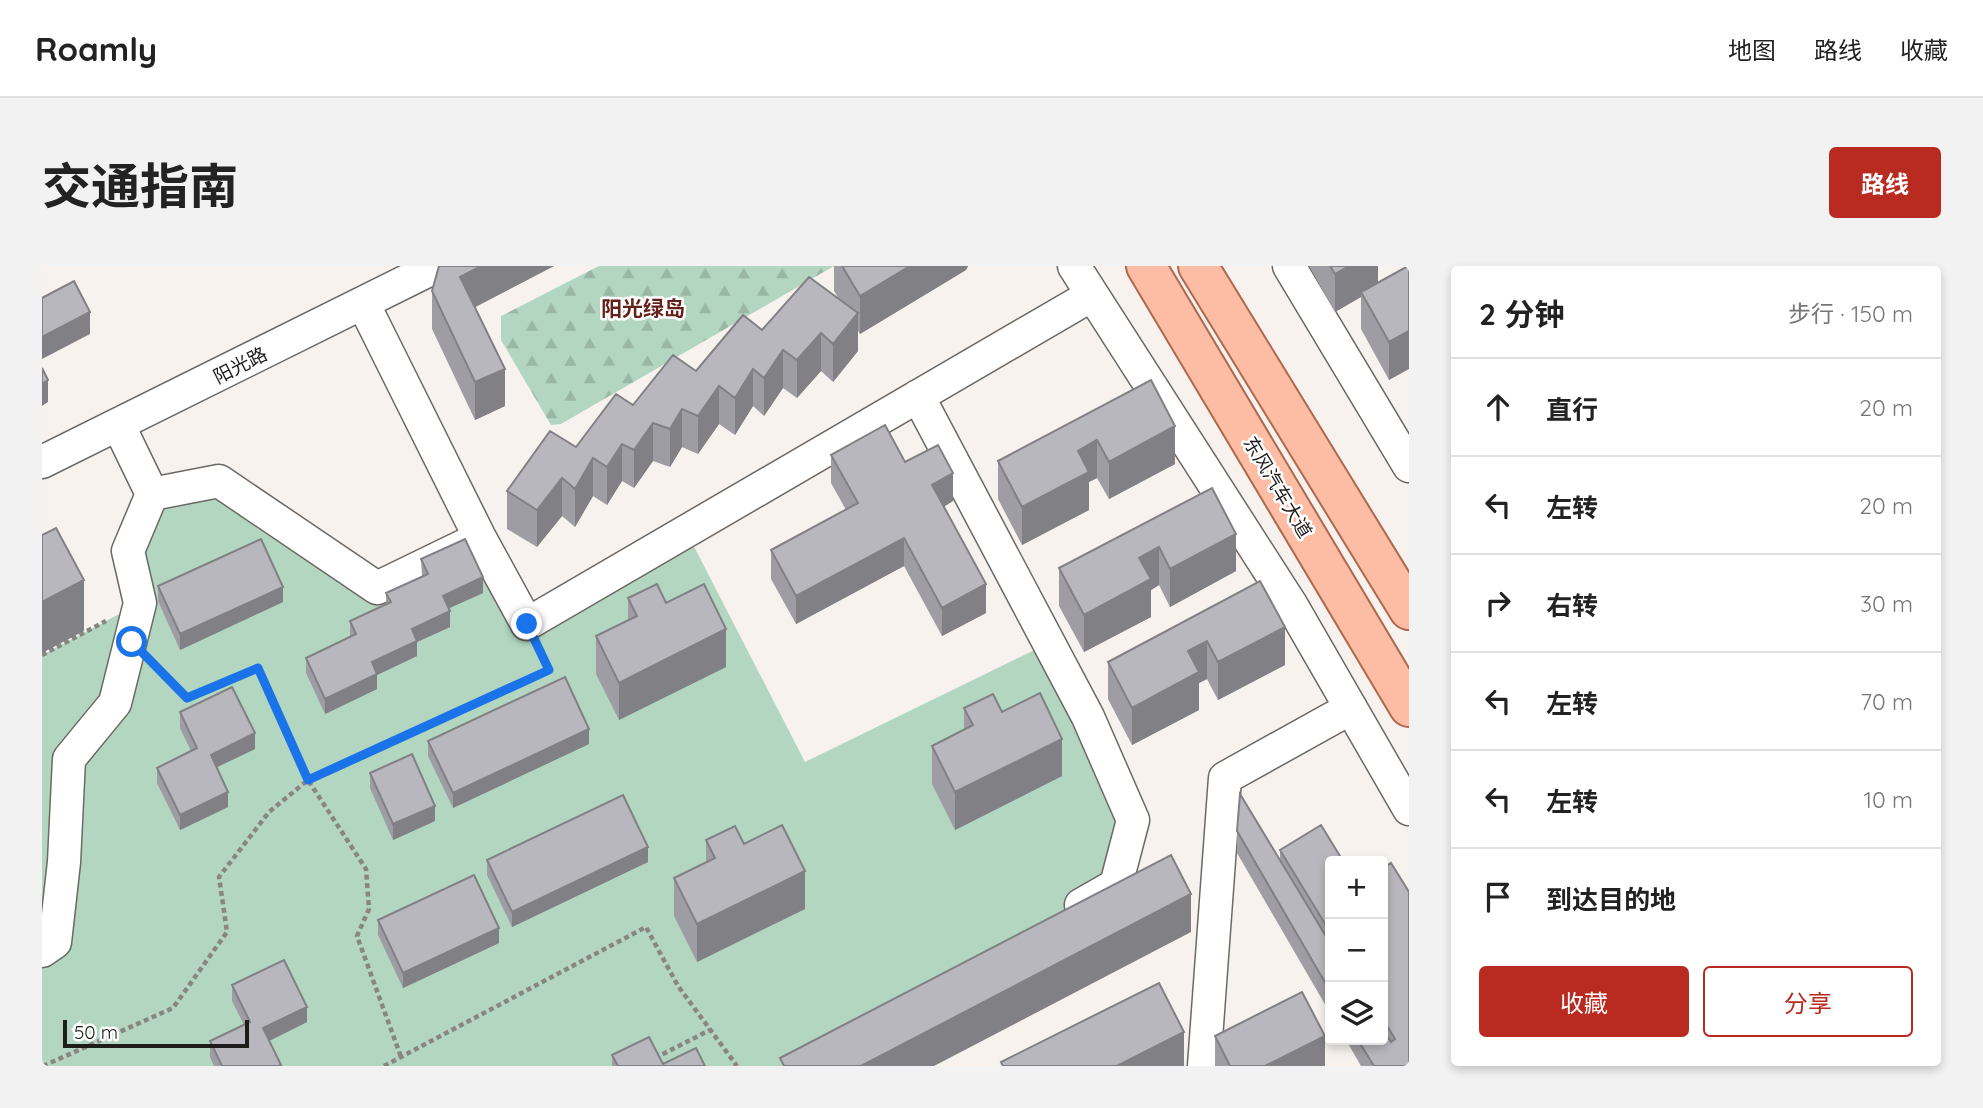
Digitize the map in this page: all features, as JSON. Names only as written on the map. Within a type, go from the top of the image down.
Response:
[{"type":"main road","name":"东风汽车大道","points":[[1146,266],[1409,707]]},
{"type":"main road","points":[[1198,266],[1409,610]]},
{"type":"street","name":"阳光路","points":[[42,462],[119,426],[375,287],[437,266]]},
{"type":"street","points":[[1074,266],[1292,606],[1409,809]]},
{"type":"street","points":[[1289,266],[1409,466]]},
{"type":"street","points":[[375,287],[480,538],[527,624],[1092,295]]},
{"type":"street","points":[[918,396],[1088,716],[1133,820],[1116,885],[1056,920]]},
{"type":"street","points":[[42,951],[55,942],[61,897],[69,759],[115,703],[140,603],[128,551],[152,494],[119,426]]},
{"type":"street","points":[[152,494],[219,481],[377,587],[480,538]]},
{"type":"street","points":[[1204,1066],[1225,778],[1351,708]]},
{"type":"path","points":[[42,655],[140,603]]},
{"type":"path","points":[[43,1066],[173,1008],[227,932],[219,877],[269,812],[308,780],[549,670],[527,624]]},
{"type":"path","points":[[132,642],[187,698],[258,668],[308,780],[366,869],[369,909],[357,936],[401,1058]]},
{"type":"path","points":[[384,1066],[646,927],[678,986],[737,1066]]},
{"type":"path","points":[[651,1060],[710,1030]]},
{"type":"green space","points":[[599,266],[834,266],[561,424],[551,425],[501,340],[501,316]]},
{"type":"green space","points":[[219,481],[377,587],[480,538],[527,624],[686,531],[805,762],[1049,643],[1133,820],[1116,885],[805,1066],[42,1066],[42,655],[140,603],[128,551],[152,494]]},
{"type":"building","points":[[439,266],[481,266],[460,277],[505,369],[475,382],[432,291]]},
{"type":"building","points":[[842,266],[910,266],[860,296]]},
{"type":"building","points":[[1330,266],[1349,266],[1335,274]]},
{"type":"building","points":[[1409,266],[1409,331],[1389,342],[1361,292]]},
{"type":"building","points":[[809,277],[858,313],[833,344],[821,333],[797,360],[783,350],[764,378],[753,369],[735,398],[719,386],[698,416],[682,409],[670,429],[653,423],[634,450],[622,444],[607,467],[593,458],[575,489],[562,478],[537,510],[507,491],[550,431],[576,447],[616,394],[633,405],[673,355],[696,371],[743,315],[762,330]]},
{"type":"building","points":[[74,281],[90,312],[42,337],[42,298]]},
{"type":"building","points":[[42,368],[48,380],[42,384]]},
{"type":"building","points":[[1151,380],[1175,426],[1109,462],[1097,440],[1078,451],[1089,472],[1022,507],[998,461]]},
{"type":"building","points":[[885,425],[905,462],[938,445],[953,473],[932,485],[986,584],[942,608],[904,538],[796,596],[771,550],[858,503],[831,455]]},
{"type":"building","points":[[1212,488],[1236,534],[1170,569],[1159,547],[1139,558],[1151,579],[1084,615],[1059,568]]},
{"type":"building","points":[[56,528],[84,580],[42,602],[42,535]]},
{"type":"building","points":[[261,539],[283,587],[180,634],[158,586]]},
{"type":"building","points":[[465,539],[483,577],[443,596],[450,611],[412,629],[417,641],[372,662],[377,674],[325,699],[306,658],[356,634],[350,621],[391,602],[386,593],[428,574],[421,559]]},
{"type":"building","points":[[1260,581],[1285,627],[1218,662],[1207,641],[1188,651],[1199,672],[1132,708],[1108,662]]},
{"type":"building","points":[[657,584],[666,603],[704,584],[726,629],[619,683],[596,636],[637,616],[628,598]]},
{"type":"building","points":[[565,677],[589,729],[453,793],[428,741]]},
{"type":"building","points":[[232,687],[255,733],[211,755],[228,792],[180,815],[157,768],[197,748],[180,712]]},
{"type":"building","points":[[1040,693],[1062,739],[955,792],[932,746],[973,725],[964,708],[993,694],[1002,712]]},
{"type":"building","points":[[412,754],[435,806],[393,824],[370,773]]},
{"type":"building","points":[[1240,794],[1325,935],[1325,982],[1237,831]]},
{"type":"building","points":[[623,795],[648,847],[512,912],[487,860]]},
{"type":"building","points":[[782,825],[805,871],[697,924],[674,878],[715,858],[706,840],[735,826],[744,844]]},
{"type":"building","points":[[1321,825],[1340,856],[1325,856],[1325,924],[1280,850]]},
{"type":"building","points":[[1171,855],[1191,894],[861,1066],[784,1066],[780,1058]]},
{"type":"building","points":[[1391,863],[1409,892],[1409,1066],[1374,1066],[1361,1045],[1388,1045],[1388,1037],[1391,1042],[1395,1039],[1388,1027],[1388,865]]},
{"type":"building","points":[[474,875],[499,928],[403,973],[378,920]]},
{"type":"building","points":[[284,960],[307,1007],[263,1028],[281,1065],[222,1066],[210,1041],[250,1022],[232,985]]},
{"type":"building","points":[[1159,983],[1184,1032],[1117,1066],[1003,1066],[1001,1062]]},
{"type":"building","points":[[1302,992],[1325,1036],[1265,1066],[1230,1066],[1215,1036]]},
{"type":"building","points":[[649,1037],[663,1064],[696,1048],[705,1066],[618,1066],[612,1055]]},
{"type":"district","name":"阳光绿岛","points":[[643,309]]},
{"type":"route","points":[[132,642],[187,698],[258,668],[308,780],[549,670],[527,624]]}]
